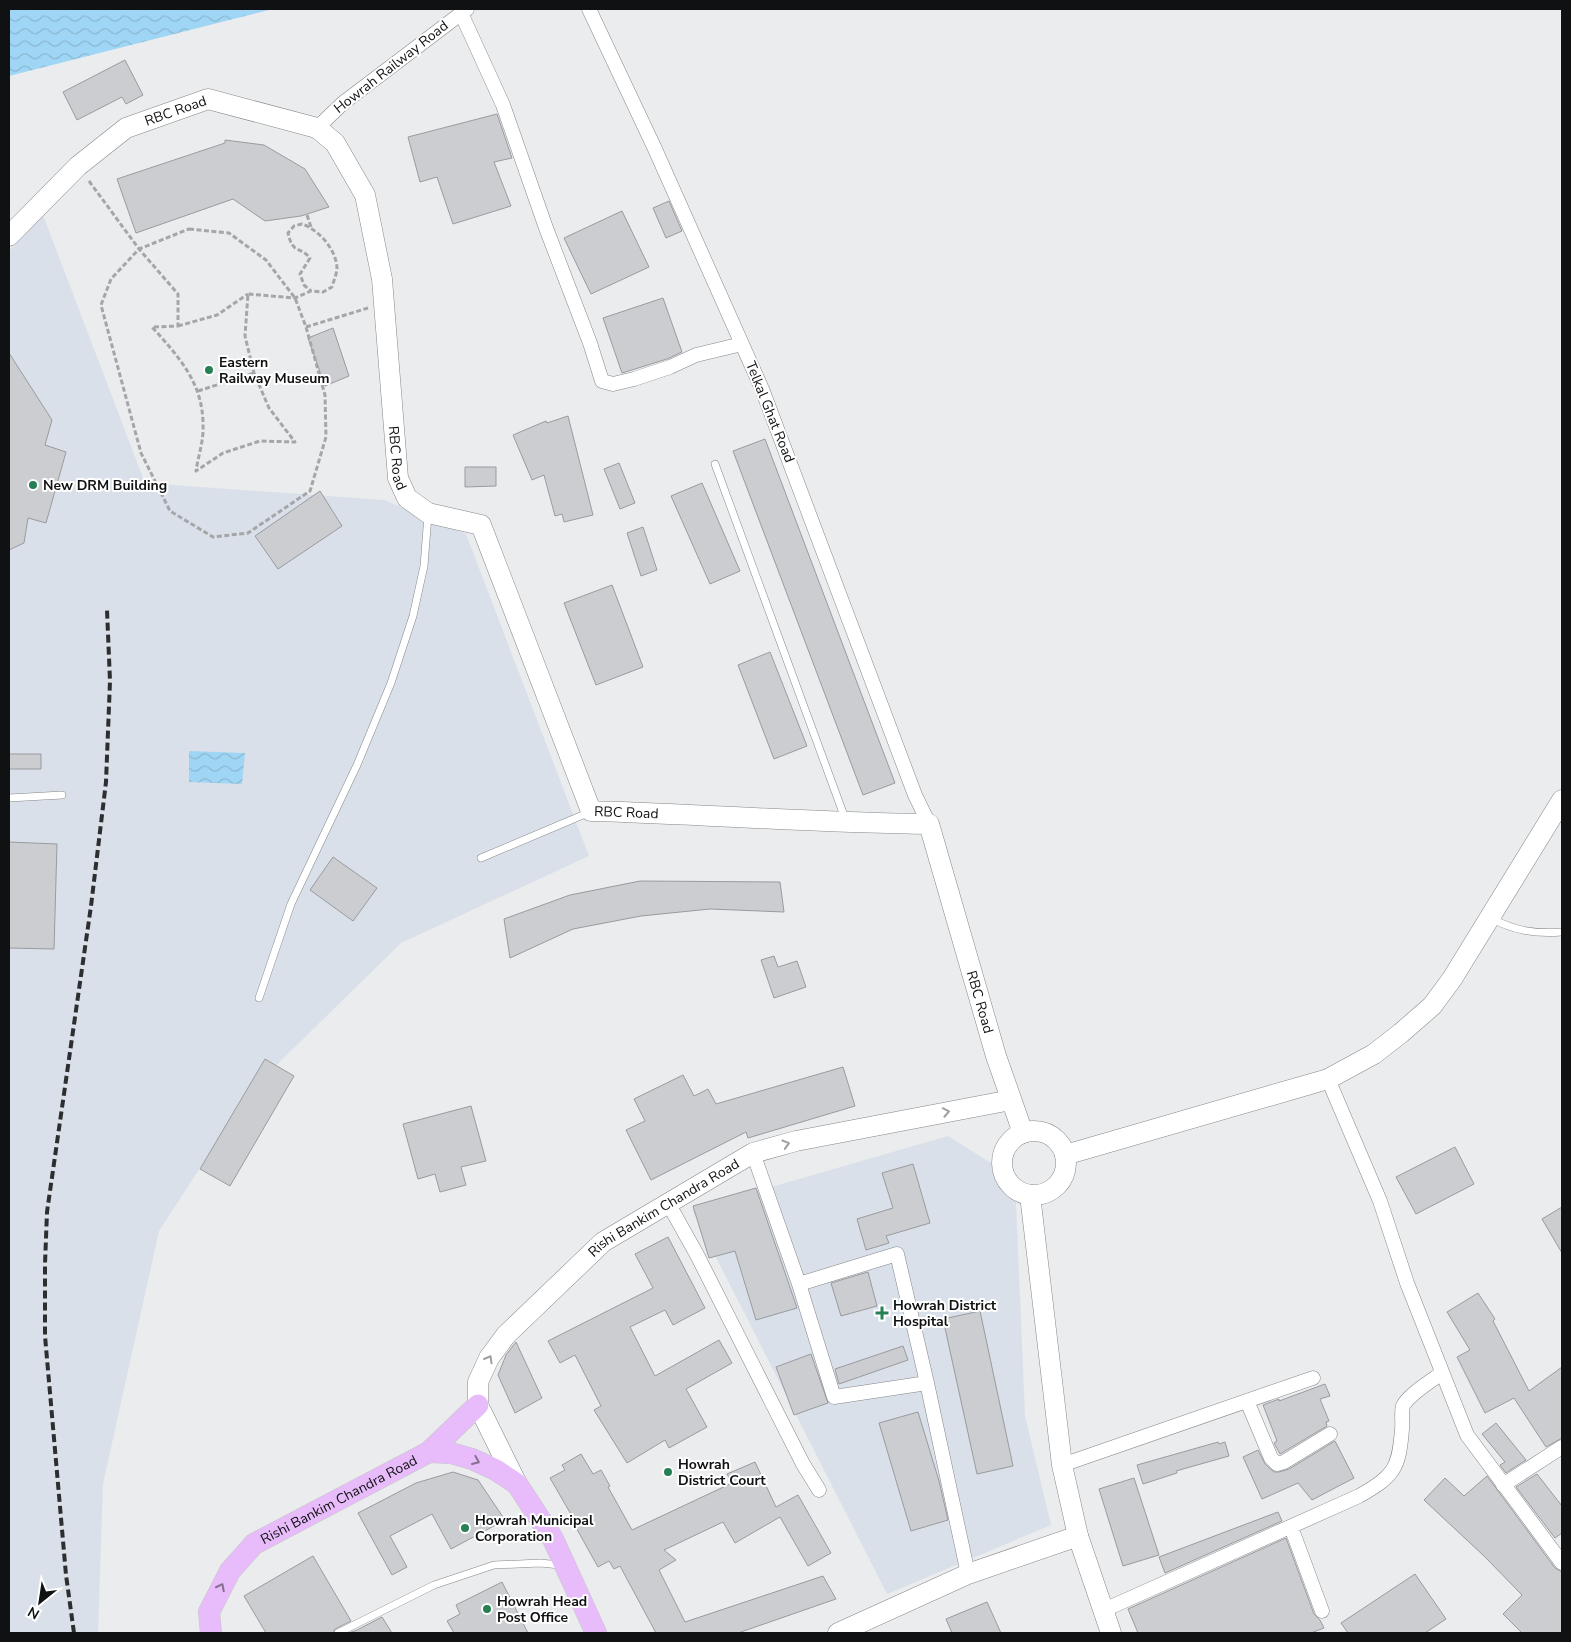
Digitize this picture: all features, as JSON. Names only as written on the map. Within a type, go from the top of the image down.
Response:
[{"type":"main road","name":"RBC Road","points":[[9,236],[78,166],[126,128],[208,99],[317,128],[335,143],[365,195],[382,279],[398,478],[407,498],[428,513],[481,525],[591,811],[674,813],[847,823],[929,824],[996,1056],[1023,1133]]},
{"type":"main road","points":[[1065,1155],[1328,1079],[1374,1054],[1432,1006],[1452,980],[1562,800]]},
{"type":"main road","name":"Rishi Bankim Chandra Road","points":[[596,1633],[553,1539],[517,1484],[478,1405],[478,1382],[488,1358],[506,1335],[603,1242],[753,1153],[796,1141],[1011,1100]]},
{"type":"main road","points":[[1023,1133],[1044,1133],[1060,1145],[1065,1155],[1064,1175],[1050,1191],[1040,1195],[1020,1192],[1011,1185],[1005,1176],[1002,1166],[1007,1146],[1014,1138],[1023,1133]]},
{"type":"main road","points":[[1030,1195],[1062,1465],[1078,1536],[1111,1633]]},
{"type":"main road","points":[[429,1452],[478,1405]]},
{"type":"main road","name":"Rishi Bankim Chandra Road","points":[[211,1633],[209,1612],[230,1571],[254,1544],[429,1452],[451,1453],[472,1459],[517,1484]]},
{"type":"main road","points":[[838,1633],[968,1574],[1078,1536]]},
{"type":"street","name":"Telkal Ghat Road","points":[[589,9],[655,149],[762,389],[915,795],[929,824]]},
{"type":"street","points":[[464,11],[504,105],[546,228],[590,343],[602,381],[613,384],[634,379],[670,367],[696,355],[742,344]]},
{"type":"street","name":"Howrah Railway Road","points":[[317,128],[342,103],[464,11]]},
{"type":"street","points":[[1328,1079],[1380,1200],[1407,1283],[1467,1435],[1503,1485],[1558,1548],[1562,1563]]},
{"type":"street","points":[[753,1153],[799,1284],[834,1397],[927,1384]]},
{"type":"street","points":[[668,1203],[696,1252],[802,1464],[819,1490]]},
{"type":"street","points":[[799,1284],[896,1254],[927,1384],[968,1574]]},
{"type":"street","points":[[1104,1610],[1360,1496],[1376,1487],[1392,1473],[1400,1451],[1403,1406],[1416,1391],[1442,1373]]},
{"type":"street","points":[[1062,1465],[1313,1378]]},
{"type":"street","points":[[1247,1401],[1271,1458],[1277,1464],[1284,1462],[1330,1434]]},
{"type":"street","points":[[1503,1485],[1562,1447]]},
{"type":"street","points":[[1291,1527],[1322,1611]]},
{"type":"lane","points":[[715,464],[847,823]]},
{"type":"lane","points":[[259,998],[291,904],[357,765],[391,683],[414,616],[424,566],[428,513]]},
{"type":"lane","points":[[9,798],[62,795]]},
{"type":"lane","points":[[481,858],[591,811]]},
{"type":"lane","points":[[1490,918],[1508,927],[1523,931],[1562,931]]},
{"type":"lane","points":[[338,1633],[434,1585],[494,1565],[540,1563],[566,1565]]},
{"type":"path","points":[[78,166],[139,249],[178,294],[178,326]]},
{"type":"path","points":[[248,294],[245,336],[254,373],[270,408],[295,442],[260,441],[223,453],[196,471],[203,426],[198,391],[183,362],[152,327],[178,326],[217,315],[248,294],[295,298],[311,291],[322,292],[332,287],[337,269],[331,249],[311,227],[307,216]]},
{"type":"path","points":[[311,227],[302,224],[294,226],[288,233],[291,245],[298,251],[306,253],[310,258],[300,274],[304,285],[311,291]]},
{"type":"path","points":[[189,229],[229,233],[266,260],[295,298],[306,327],[326,395],[326,437],[310,491],[248,533],[213,537],[170,511],[141,454],[101,305],[110,279],[139,249],[189,229]]},
{"type":"path","points":[[306,327],[384,303]]},
{"type":"path","points":[[198,391],[254,373]]},
{"type":"shaded area","points":[[43,215],[145,483],[384,500],[466,534],[589,856],[401,943],[250,1091],[159,1231],[103,1484],[98,1633],[9,1633],[9,251]]},
{"type":"shaded area","name":"Howrah District Hospital","points":[[948,1136],[1015,1178],[1025,1416],[1051,1525],[887,1594],[692,1210]]},
{"type":"water","points":[[9,9],[273,9],[9,76]]},
{"type":"water","points":[[189,751],[245,753],[242,784],[189,782]]},
{"type":"building","points":[[125,60],[143,95],[126,104],[122,97],[77,120],[63,92]]},
{"type":"building","points":[[497,114],[512,158],[494,162],[511,206],[453,224],[437,177],[420,182],[408,137]]},
{"type":"building","points":[[225,140],[264,145],[305,169],[329,207],[301,216],[265,221],[233,199],[136,233],[117,179],[225,143]]},
{"type":"building","points":[[669,201],[682,231],[666,238],[653,208]]},
{"type":"building","points":[[622,211],[649,267],[591,294],[564,238]]},
{"type":"building","points":[[663,298],[682,352],[667,359],[622,373],[603,318]]},
{"type":"building","points":[[333,328],[349,376],[325,386],[308,338]]},
{"type":"building","name":"New DRM Building","points":[[9,353],[52,420],[45,445],[66,452],[46,523],[28,518],[24,543],[9,550]]},
{"type":"building","points":[[568,416],[593,515],[564,522],[562,514],[555,516],[544,475],[532,480],[513,435],[546,421],[547,423]]},
{"type":"building","points":[[765,439],[895,783],[863,795],[733,451]]},
{"type":"building","points":[[619,463],[635,503],[620,509],[604,469]]},
{"type":"building","points":[[465,467],[496,467],[496,486],[465,487]]},
{"type":"building","points":[[702,483],[740,571],[710,584],[671,496]]},
{"type":"building","points":[[320,491],[342,526],[278,569],[255,536]]},
{"type":"building","points":[[643,527],[657,570],[641,576],[627,533]]},
{"type":"building","points":[[612,585],[643,667],[596,685],[564,603]]},
{"type":"building","points":[[770,652],[807,746],[774,759],[738,665]]},
{"type":"building","points":[[9,754],[41,754],[41,769],[9,769]]},
{"type":"building","points":[[9,842],[57,844],[54,949],[9,948]]},
{"type":"building","points":[[333,857],[377,888],[353,921],[310,890]]},
{"type":"building","points":[[640,881],[780,882],[784,912],[710,909],[641,916],[573,929],[510,958],[504,919],[570,895]]},
{"type":"building","points":[[774,956],[778,967],[797,961],[806,987],[774,998],[761,960]]},
{"type":"building","points":[[265,1059],[294,1076],[230,1186],[200,1169]]},
{"type":"building","points":[[843,1067],[855,1106],[748,1138],[746,1132],[651,1180],[626,1130],[645,1121],[634,1099],[683,1075],[694,1096],[708,1089],[716,1104]]},
{"type":"building","points":[[471,1106],[486,1161],[461,1167],[466,1185],[440,1192],[435,1174],[418,1179],[403,1124]]},
{"type":"building","points":[[1455,1147],[1474,1184],[1416,1214],[1396,1177]]},
{"type":"building","points":[[913,1164],[930,1223],[886,1236],[889,1243],[866,1250],[857,1219],[893,1208],[882,1173]]},
{"type":"building","points":[[756,1188],[797,1308],[756,1320],[735,1251],[709,1258],[693,1206]]},
{"type":"building","points":[[1562,1207],[1562,1253],[1542,1219]]},
{"type":"building","points":[[668,1237],[705,1308],[673,1325],[665,1310],[630,1327],[655,1376],[719,1340],[732,1363],[686,1389],[707,1427],[669,1448],[665,1440],[627,1463],[594,1410],[601,1406],[575,1355],[560,1363],[548,1341],[653,1288],[635,1254]]},
{"type":"building","points":[[868,1272],[877,1306],[841,1316],[831,1283]]},
{"type":"building","points":[[1478,1293],[1495,1319],[1493,1321],[1529,1391],[1562,1367],[1562,1438],[1546,1447],[1514,1398],[1485,1413],[1457,1357],[1470,1350],[1447,1312]]},
{"type":"building","points":[[980,1311],[1013,1466],[977,1474],[943,1319]]},
{"type":"building","points":[[516,1342],[542,1398],[515,1413],[498,1375],[506,1355]]},
{"type":"building","points":[[903,1346],[908,1360],[839,1384],[835,1369]]},
{"type":"building","points":[[811,1354],[828,1403],[794,1415],[776,1367]]},
{"type":"building","points":[[1325,1384],[1330,1396],[1320,1399],[1329,1421],[1326,1422],[1327,1426],[1280,1454],[1274,1443],[1277,1441],[1263,1405]]},
{"type":"building","points":[[918,1412],[939,1481],[948,1520],[911,1531],[879,1423]]},
{"type":"building","points":[[1496,1423],[1526,1460],[1506,1473],[1500,1465],[1505,1462],[1482,1434]]},
{"type":"building","points":[[1335,1441],[1354,1478],[1312,1500],[1298,1483],[1262,1499],[1243,1457],[1258,1450],[1265,1464],[1274,1472],[1279,1472],[1289,1469]]},
{"type":"building","points":[[1218,1442],[1219,1444],[1225,1442],[1229,1456],[1176,1471],[1177,1473],[1143,1484],[1137,1465]]},
{"type":"building","points":[[581,1454],[593,1474],[601,1470],[610,1486],[608,1487],[632,1530],[732,1483],[727,1474],[755,1462],[776,1507],[798,1495],[831,1553],[808,1566],[780,1517],[735,1543],[723,1522],[664,1550],[676,1560],[659,1570],[685,1622],[823,1576],[836,1599],[738,1633],[656,1633],[620,1566],[614,1569],[609,1561],[598,1567],[574,1524],[576,1523],[550,1478],[565,1470],[562,1465]]},
{"type":"building","name":"Howrah Municipal Corporation","points":[[453,1472],[478,1480],[505,1520],[451,1549],[432,1514],[390,1536],[407,1567],[392,1575],[358,1513],[416,1483]]},
{"type":"building","points":[[1537,1474],[1562,1506],[1562,1533],[1555,1538],[1516,1487]]},
{"type":"building","points":[[1487,1476],[1555,1568],[1562,1572],[1562,1633],[1522,1633],[1503,1614],[1522,1595],[1484,1556],[1424,1500],[1445,1478],[1464,1496]]},
{"type":"building","points":[[1134,1478],[1159,1555],[1123,1566],[1099,1489]]},
{"type":"building","points":[[1278,1512],[1282,1521],[1165,1573],[1159,1557]]},
{"type":"building","points":[[1286,1538],[1314,1614],[1324,1628],[1311,1633],[1138,1633],[1128,1609]]},
{"type":"building","points":[[313,1556],[351,1621],[335,1629],[333,1633],[266,1633],[244,1596]]},
{"type":"building","points":[[1415,1574],[1446,1619],[1425,1633],[1348,1633],[1341,1623]]},
{"type":"building","name":"Howrah Head Post Office","points":[[502,1582],[528,1633],[454,1633],[447,1621],[460,1614],[456,1605]]},
{"type":"building","points":[[987,1602],[1001,1633],[952,1633],[946,1619]]},
{"type":"building","points":[[382,1617],[392,1633],[349,1633],[357,1630]]},
{"type":"railway","points":[[74,1633],[66,1575],[45,1336],[45,1264],[47,1212],[91,906],[106,782],[110,681],[107,610]]},
{"type":"place","name":"Eastern Railway Museum","points":[[209,370]]},
{"type":"place","name":"New DRM Building","points":[[33,485]]},
{"type":"place","name":"Howrah District Hospital","points":[[882,1313]]},
{"type":"place","name":"Howrah District Court","points":[[668,1472]]},
{"type":"place","name":"Howrah Municipal Corporation","points":[[465,1528]]},
{"type":"place","name":"Howrah Head Post Office","points":[[487,1609]]}]
